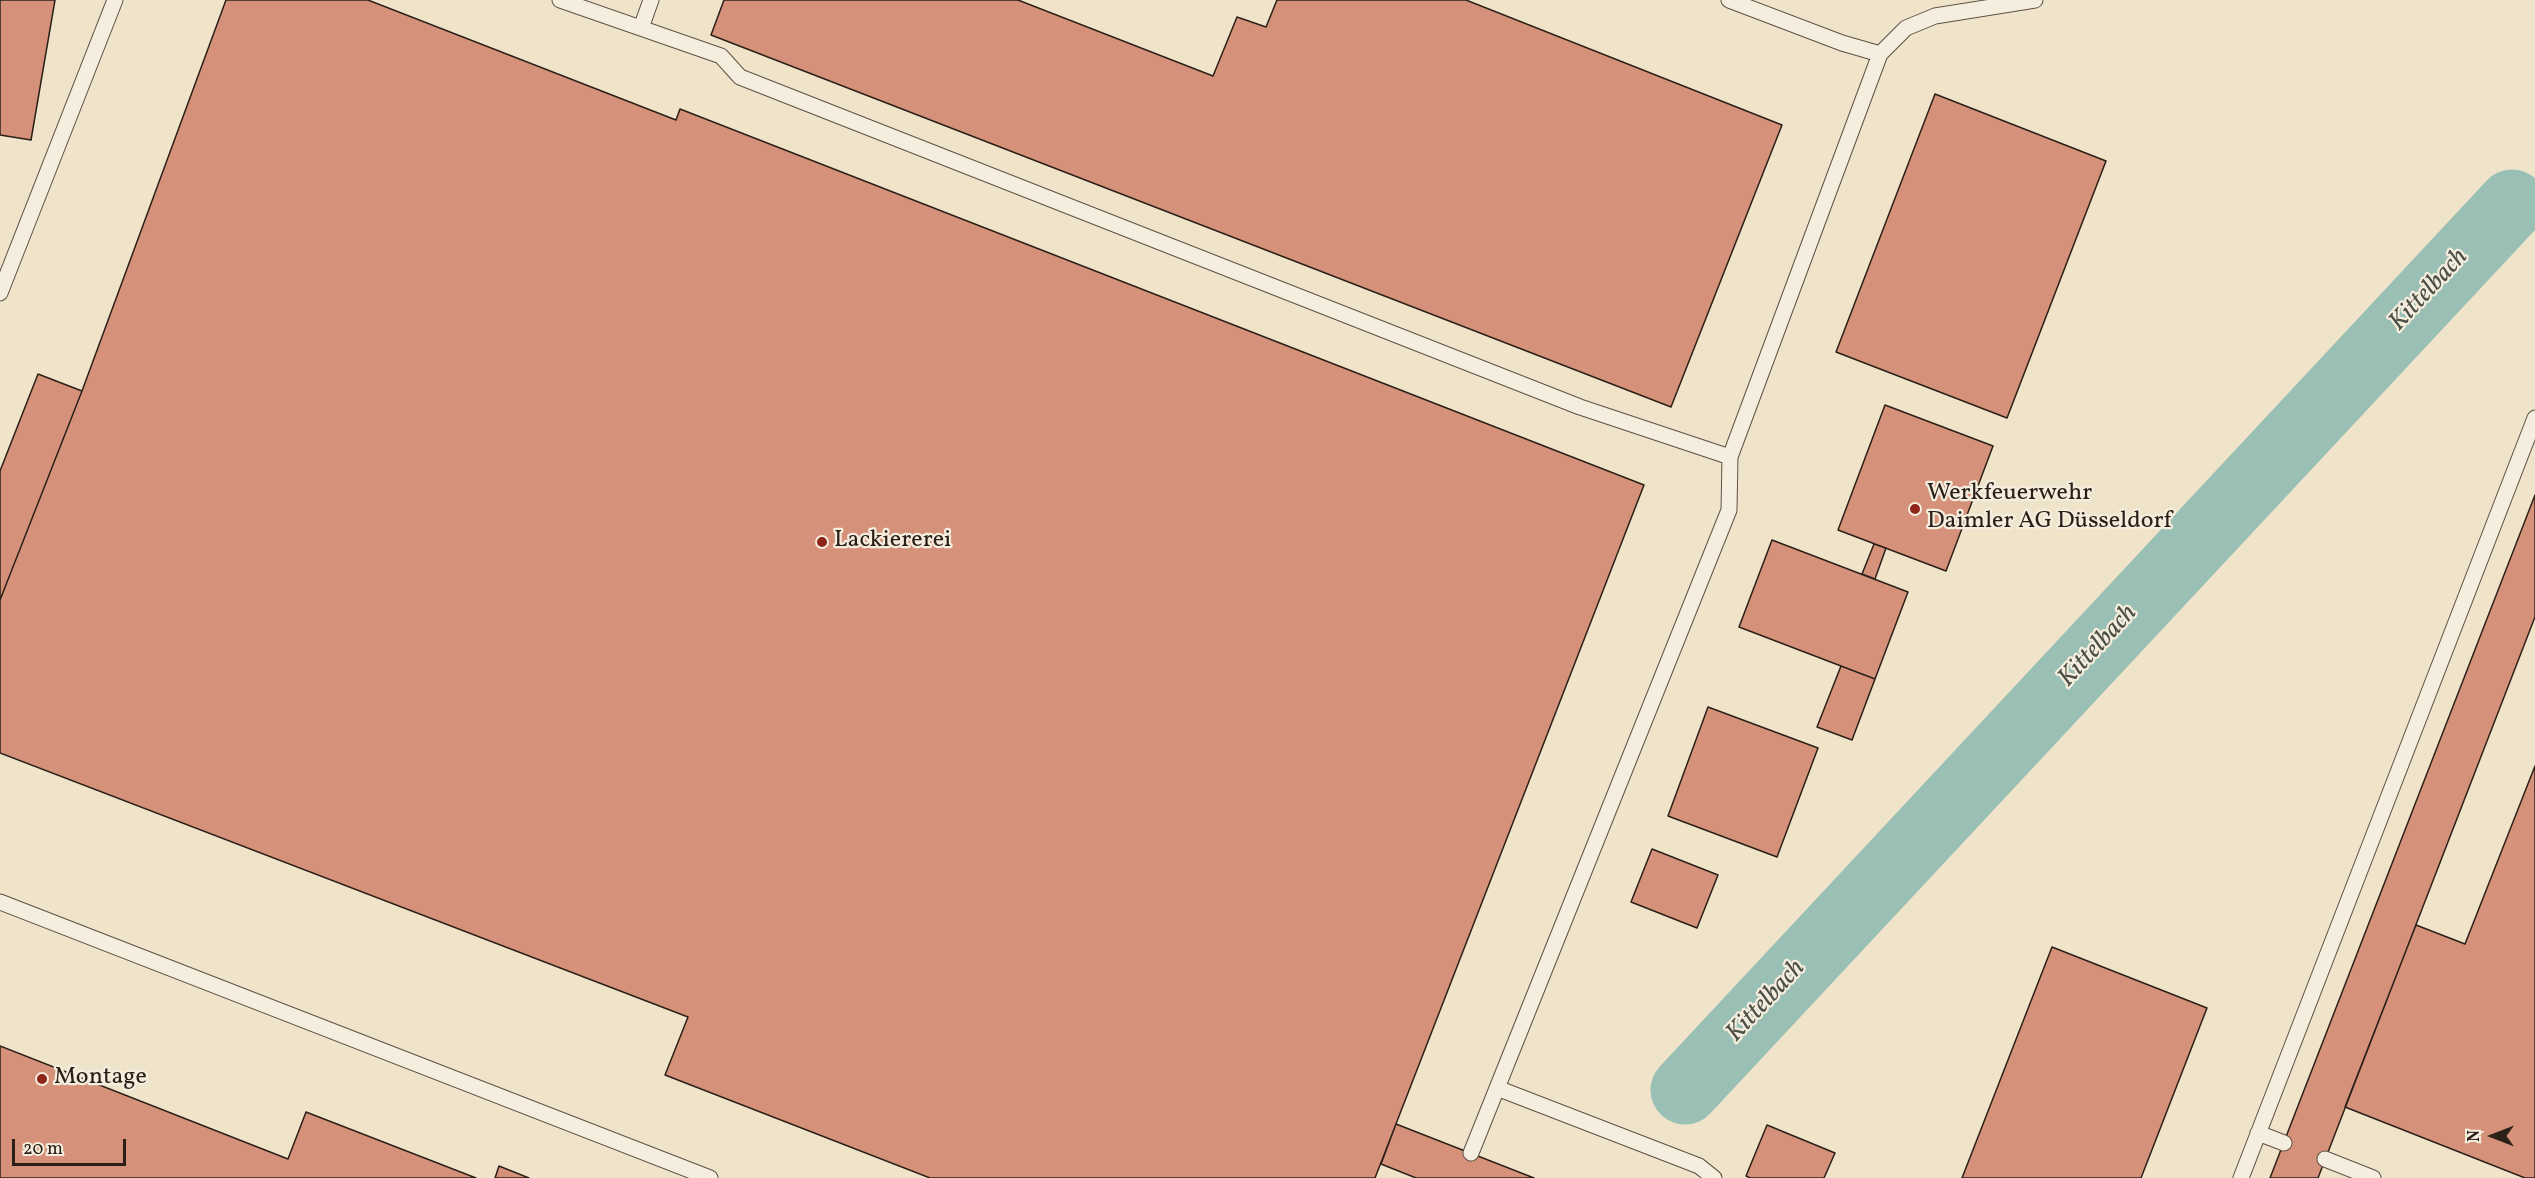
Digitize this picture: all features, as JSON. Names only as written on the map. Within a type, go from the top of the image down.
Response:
[{"type":"lane","points":[[0,293],[115,0]]},
{"type":"lane","points":[[560,0],[721,56],[740,77],[784,95],[1580,407],[1730,457]]},
{"type":"lane","points":[[641,28],[651,0]]},
{"type":"lane","points":[[1729,0],[1842,44],[1880,54]]},
{"type":"lane","points":[[1471,1153],[1729,510],[1730,457],[1880,54],[1906,27],[1935,16],[2035,0]]},
{"type":"lane","points":[[2241,1178],[2535,418]]},
{"type":"lane","points":[[0,902],[710,1178]]},
{"type":"lane","points":[[1497,1088],[1699,1166],[1714,1178]]},
{"type":"lane","points":[[2259,1133],[2284,1143]]},
{"type":"lane","points":[[2325,1159],[2373,1178]]},
{"type":"building","points":[[0,0],[55,0],[31,140],[0,135]]},
{"type":"building","name":"Lackiererei","points":[[226,0],[368,0],[676,120],[680,109],[1644,485],[1375,1178],[930,1178],[665,1075],[688,1017],[0,753],[0,600],[82,391]]},
{"type":"building","points":[[724,0],[1018,0],[1213,76],[1237,17],[1266,27],[1277,0],[1466,0],[1782,125],[1671,407],[711,35]]},
{"type":"building","points":[[1935,94],[2106,161],[2007,418],[1836,352]]},
{"type":"building","points":[[38,374],[82,391],[0,600],[0,471]]},
{"type":"building","points":[[1885,405],[1993,446],[1946,571],[1838,530]]},
{"type":"building","points":[[2535,495],[2535,617],[2318,1178],[2270,1178]]},
{"type":"building","points":[[1772,540],[1908,592],[1875,679],[1739,627]]},
{"type":"building","points":[[1874,544],[1886,548],[1875,579],[1862,574]]},
{"type":"building","points":[[1841,666],[1875,679],[1852,740],[1817,727]]},
{"type":"building","points":[[1708,707],[1818,748],[1777,857],[1668,816]]},
{"type":"building","points":[[2535,766],[2535,1178],[2525,1178],[2345,1107],[2416,925],[2465,944]]},
{"type":"building","points":[[1652,849],[1718,875],[1697,928],[1631,902]]},
{"type":"building","points":[[2052,947],[2207,1008],[2141,1178],[1962,1178]]},
{"type":"building","name":"Montage","points":[[0,1046],[288,1159],[306,1112],[476,1178],[0,1178]]},
{"type":"building","points":[[1396,1124],[1534,1178],[1416,1178],[1381,1164]]},
{"type":"building","points":[[1767,1125],[1835,1153],[1824,1178],[1750,1178],[1746,1176]]},
{"type":"building","points":[[499,1166],[529,1178],[495,1178]]},
{"type":"waterway","name":"Kittelbach","points":[[1685,1090],[2512,204]]},
{"type":"place","name":"Werkfeuerwehr Daimler AG Düsseldorf","points":[[1915,509]]},
{"type":"place","name":"Lackiererei","points":[[822,542]]},
{"type":"place","name":"Montage","points":[[42,1079]]}]
